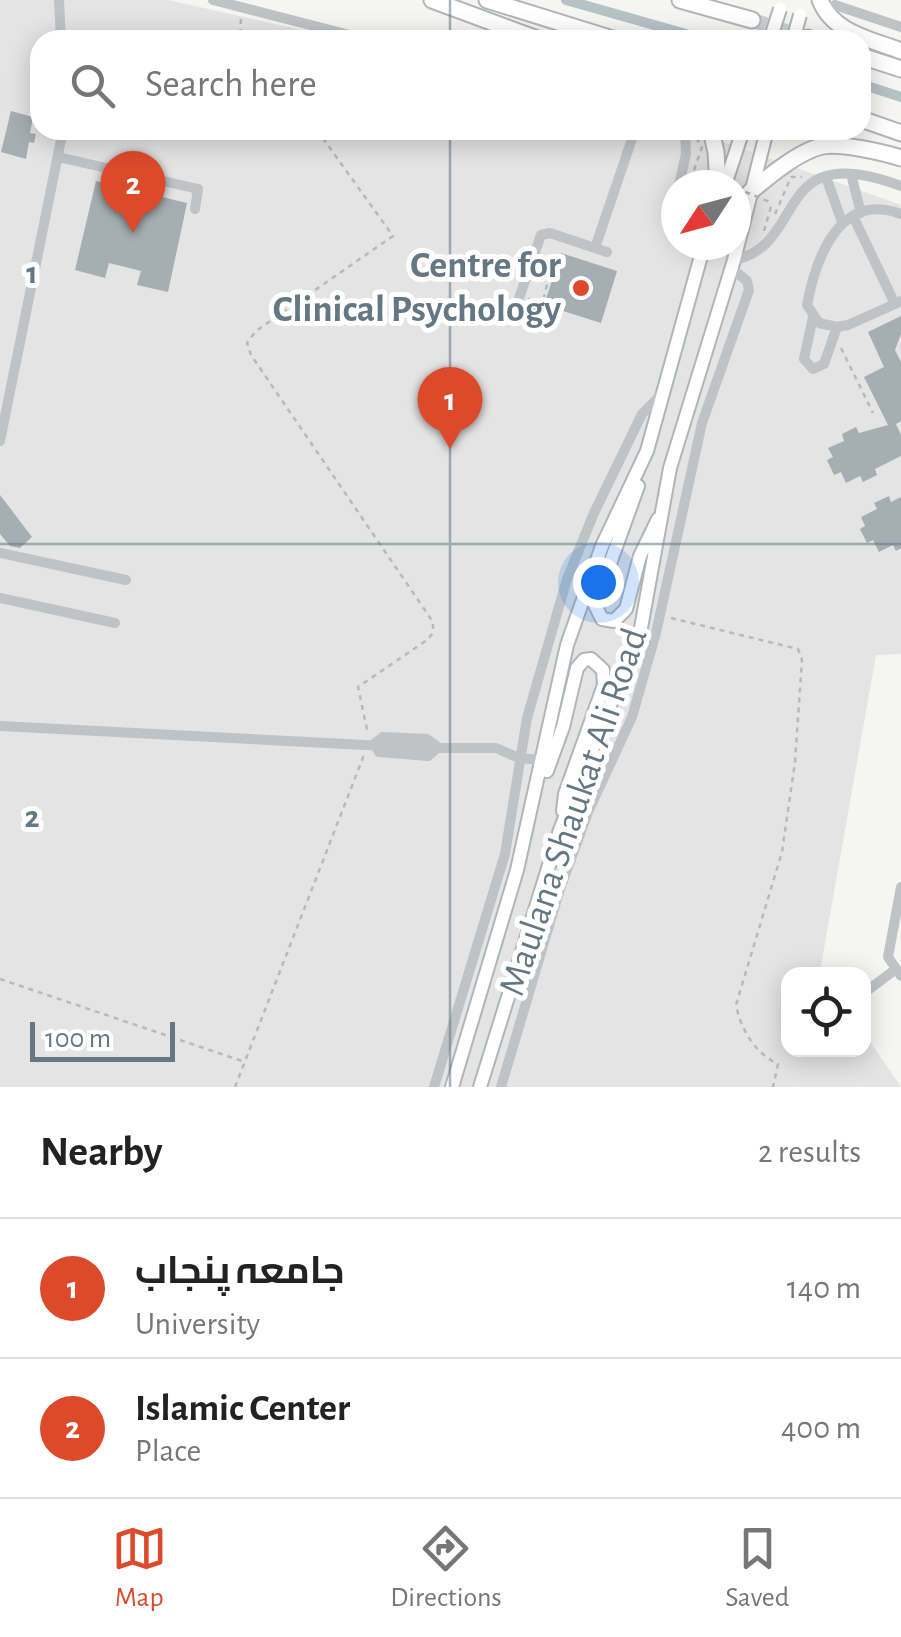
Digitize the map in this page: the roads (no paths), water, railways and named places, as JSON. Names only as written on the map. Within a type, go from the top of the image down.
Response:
[{"type":"highway","points":[[432,0],[513,30]]},
{"type":"highway","points":[[487,0],[584,30]]},
{"type":"highway","points":[[680,0],[752,20]]},
{"type":"highway","points":[[823,6],[839,27],[847,30]]},
{"type":"highway","points":[[871,39],[901,51]]},
{"type":"highway","points":[[871,59],[901,69]]},
{"type":"highway","points":[[871,122],[901,133]]},
{"type":"highway","points":[[713,140],[720,170]]},
{"type":"highway","points":[[751,185],[822,146],[901,158]]},
{"type":"main road","points":[[802,30],[800,16],[804,0]]},
{"type":"main road","points":[[773,30],[781,4]]},
{"type":"main road","points":[[728,170],[739,140]]},
{"type":"main road","name":"Maulana Shaukat Ali Road","points":[[751,170],[763,140]]},
{"type":"main road","name":"Maulana Shaukat Ali Road","points":[[452,1087],[531,810],[572,630],[602,546],[644,460],[700,260]]},
{"type":"main road","name":"Maulana Shaukat Ali Road","points":[[480,1087],[560,830],[616,698],[640,628],[670,468],[734,260]]},
{"type":"main road","points":[[644,460],[596,605],[602,619],[618,620],[626,609],[640,556],[662,512]]},
{"type":"main road","points":[[531,810],[562,727],[577,668],[591,659],[603,670],[604,685],[565,794],[560,830]]},
{"type":"street","points":[[59,0],[60,30]]},
{"type":"street","points":[[213,0],[329,30]]},
{"type":"street","points":[[823,6],[835,4],[901,27]]},
{"type":"street","points":[[0,440],[61,140]]},
{"type":"street","points":[[518,301],[540,235],[550,233],[601,250],[631,140]]},
{"type":"street","points":[[682,170],[685,140]]},
{"type":"street","points":[[58,157],[198,190],[195,208]]},
{"type":"street","points":[[813,317],[819,323],[837,327],[898,302],[857,214],[850,174]]},
{"type":"street","points":[[501,1087],[588,812],[632,717],[660,615],[702,423],[750,290],[733,264],[768,243],[796,195],[813,182],[826,176],[850,174],[901,186]]},
{"type":"street","points":[[826,176],[842,222]]},
{"type":"street","points":[[837,327],[821,368],[813,369],[806,363],[813,317],[808,299],[832,232],[857,214],[884,208],[901,214]]},
{"type":"street","points":[[434,1087],[504,854],[527,718],[567,579],[642,414],[661,395]]},
{"type":"street","points":[[0,553],[126,580]]},
{"type":"street","points":[[0,598],[115,623]]},
{"type":"street","points":[[0,726],[372,744],[379,752],[428,756],[438,747],[496,748],[520,758],[543,760]]},
{"type":"street","points":[[871,989],[899,972],[888,957],[901,887]]},
{"type":"waterway","points":[[566,0],[672,30]]},
{"type":"waterway","points":[[871,87],[901,97]]},
{"type":"tunnel","points":[[752,20],[781,30]]},
{"type":"place","name":"Islamic Center","points":[[133,233]]},
{"type":"place","name":"Centre for Clinical Psychology","points":[[581,288]]},
{"type":"place","name":"جامعہ پنجاب","points":[[450,449]]}]
